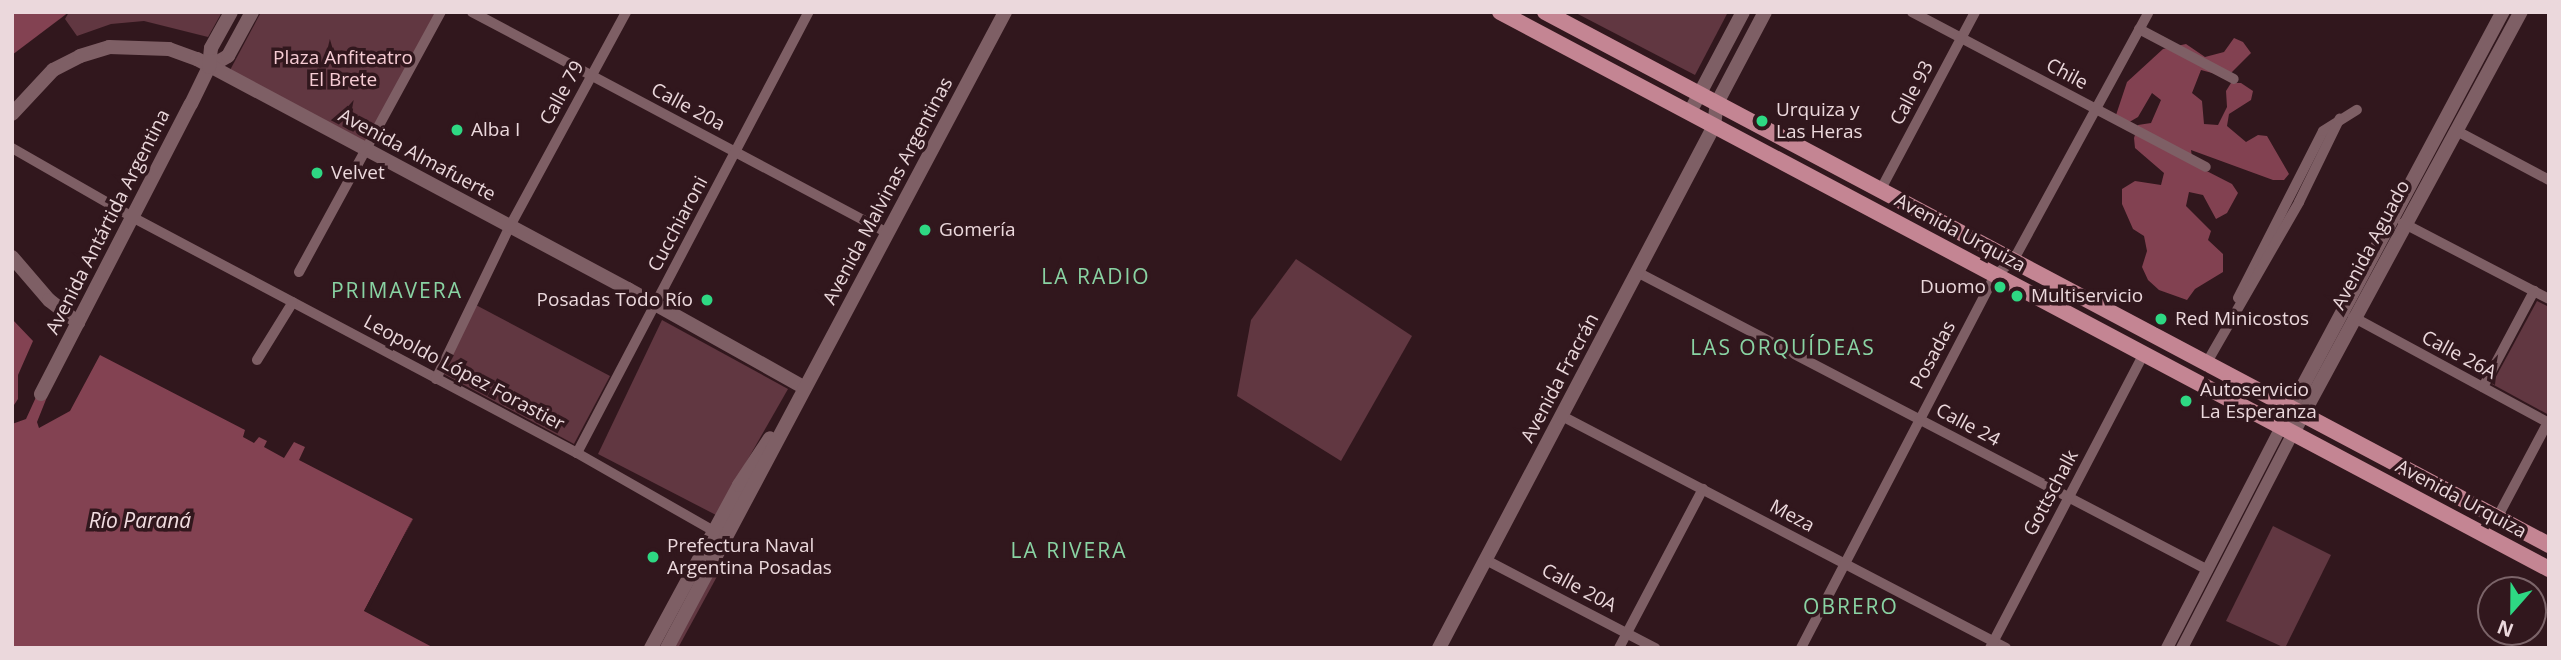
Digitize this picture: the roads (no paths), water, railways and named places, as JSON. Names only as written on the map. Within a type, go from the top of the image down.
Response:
[{"type":"main road","name":"Avenida Antártida Argentina","points":[[41,394],[134,218],[209,67],[211,48],[230,12]]},
{"type":"main road","name":"Avenida Antártida Argentina","points":[[209,67],[228,56],[252,12]]},
{"type":"main road","name":"Avenida Malvinas Argentinas","points":[[651,648],[721,535],[888,233],[1005,12]]},
{"type":"main road","name":"Avenida Urquiza","points":[[1500,12],[2549,569]]},
{"type":"main road","name":"Avenida Urquiza","points":[[1545,12],[2549,545]]},
{"type":"main road","points":[[1690,113],[1743,12]]},
{"type":"main road","points":[[1714,126],[1717,103],[1765,12]]},
{"type":"main road","name":"Avenida Aguado","points":[[2287,430],[2503,12]]},
{"type":"main road","name":"Avenida Aguado","points":[[2297,411],[2353,317],[2521,12]]},
{"type":"main road","name":"Avenida Almafuerte","points":[[12,114],[53,70],[108,47],[169,49],[209,67],[656,303],[803,387]]},
{"type":"main road","name":"Avenida Fracrán","points":[[1439,648],[1714,126]]},
{"type":"main road","points":[[12,257],[49,300],[78,323]]},
{"type":"main road","name":"Avenida Malvinas Argentinas","points":[[667,648],[721,535]]},
{"type":"street","points":[[299,272],[441,12]]},
{"type":"street","name":"Calle 20a","points":[[472,12],[888,233]]},
{"type":"street","name":"Calle 79","points":[[436,379],[510,226],[626,12]]},
{"type":"street","name":"Cucchiaroni","points":[[577,453],[809,12]]},
{"type":"street","name":"Chile","points":[[1912,12],[2206,167]]},
{"type":"street","name":"Calle 93","points":[[1881,189],[1975,12]]},
{"type":"street","name":"Posadas","points":[[1801,648],[1996,275],[2013,261],[2148,13]]},
{"type":"street","points":[[2139,29],[2234,79]]},
{"type":"street","points":[[2206,364],[2292,214],[2340,118],[2357,110]]},
{"type":"street","points":[[2455,130],[2549,180]]},
{"type":"street","name":"Leopoldo López Forastier","points":[[12,148],[134,218],[577,453],[721,535]]},
{"type":"street","points":[[2403,223],[2549,299]]},
{"type":"street","name":"Calle 24","points":[[1637,272],[2208,570]]},
{"type":"street","points":[[2483,387],[2534,291]]},
{"type":"street","points":[[257,360],[293,302]]},
{"type":"street","name":"Calle 26A","points":[[2353,317],[2548,422]]},
{"type":"street","name":"Gottschalk","points":[[1991,644],[2144,354]]},
{"type":"street","name":"Meza","points":[[1562,416],[1844,563],[1991,644],[2006,648]]},
{"type":"street","points":[[2497,518],[2548,422]]},
{"type":"street","name":"Avenida Aguado","points":[[2167,648],[2287,430]]},
{"type":"street","name":"Avenida Aguado","points":[[2182,648],[2287,430]]},
{"type":"street","points":[[1619,648],[1703,489]]},
{"type":"street","name":"Calle 20A","points":[[1486,560],[1655,648]]},
{"type":"water","points":[[12,12],[69,12],[12,55]]},
{"type":"water","points":[[12,319],[33,341],[18,375],[18,399],[12,408]]},
{"type":"water","name":"Río Paraná","points":[[100,355],[245,430],[243,437],[254,443],[259,437],[267,441],[264,447],[284,458],[294,442],[305,447],[299,460],[413,519],[364,611],[434,648],[12,648],[12,424],[26,419],[37,395],[47,397],[37,422],[39,428],[70,411]]},
{"type":"place","name":"Urquiza y Las Heras","points":[[1762,121]]},
{"type":"place","name":"Alba I","points":[[457,130]]},
{"type":"place","name":"Velvet","points":[[317,173]]},
{"type":"place","name":"Gomería","points":[[925,230]]},
{"type":"place","name":"Duomo","points":[[2000,287]]},
{"type":"place","name":"Multiservicio","points":[[2017,296]]},
{"type":"place","name":"Posadas Todo Río","points":[[707,300]]},
{"type":"place","name":"Red Minicostos","points":[[2161,319]]},
{"type":"place","name":"Autoservicio La Esperanza","points":[[2186,401]]},
{"type":"place","name":"Prefectura Naval Argentina Posadas","points":[[653,557]]},
{"type":"district","name":"LA RADIO","points":[[1096,276]]},
{"type":"district","name":"PRIMAVERA","points":[[397,290]]},
{"type":"district","name":"LAS ORQUÍDEAS","points":[[1783,347]]},
{"type":"district","name":"LA RIVERA","points":[[1069,550]]},
{"type":"district","name":"OBRERO","points":[[1851,606]]},
{"type":"park label","name":"Plaza Anfiteatro El Brete","points":[[343,69]]}]
